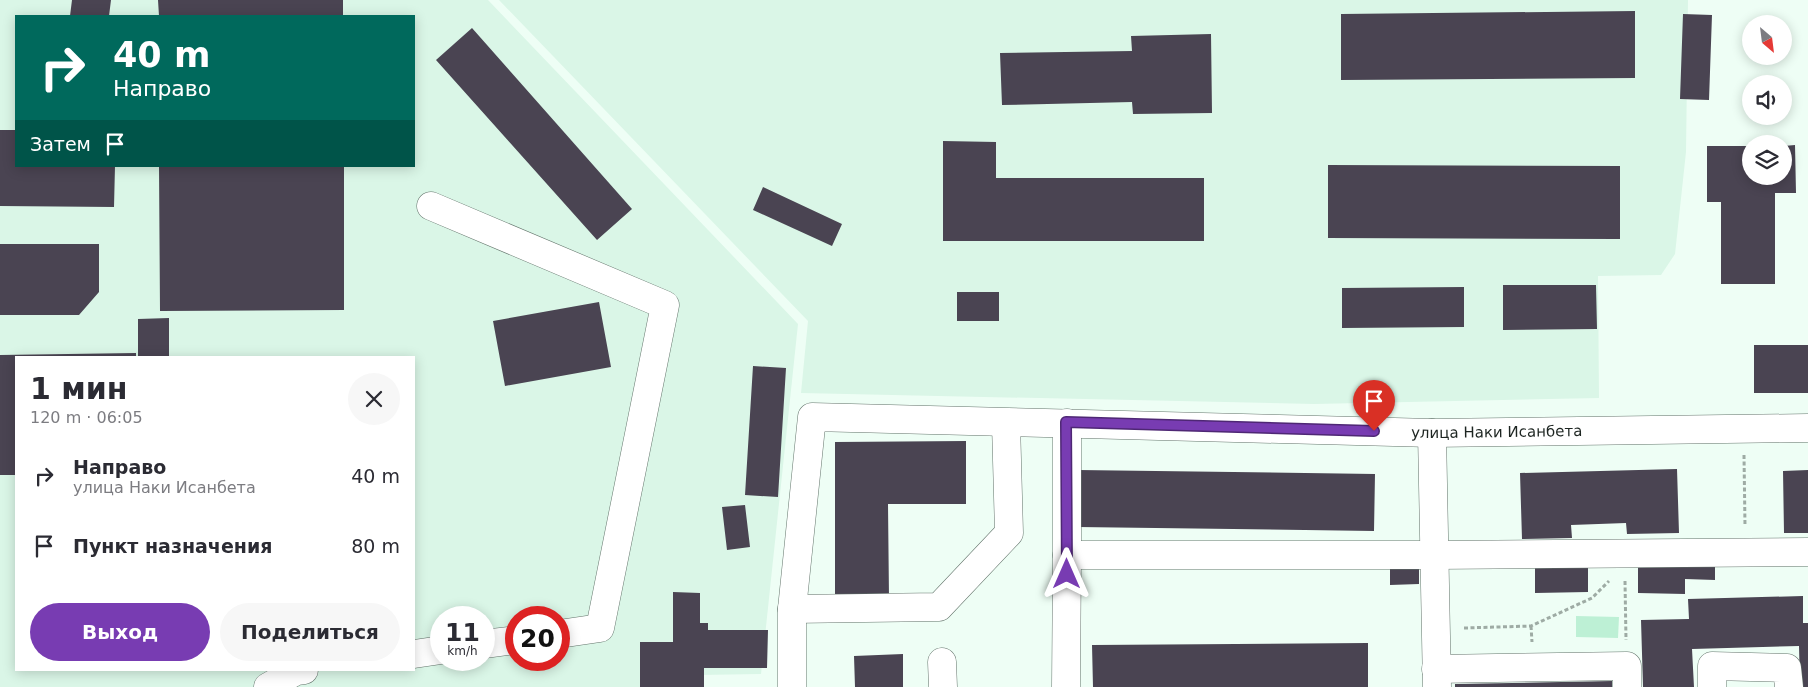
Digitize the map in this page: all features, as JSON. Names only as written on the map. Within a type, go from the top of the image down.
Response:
[{"type":"street","points":[[431,206],[665,305],[600,628],[570,632]]},
{"type":"street","name":"улица Наки Исанбета","points":[[792,609],[812,417],[1006,423],[1066,422],[1432,433],[1808,428]]},
{"type":"street","points":[[1066,422],[1066,687]]},
{"type":"street","points":[[792,687],[792,609],[939,606],[1009,533],[1006,423]]},
{"type":"street","points":[[1432,433],[1437,678],[1627,676]]},
{"type":"street","points":[[1067,555],[1434,555],[1624,559],[1808,552]]},
{"type":"street","points":[[415,654],[430,652]]},
{"type":"street","points":[[1712,687],[1712,666],[1787,668],[1789,687]]},
{"type":"street","points":[[268,687],[296,671]]},
{"type":"path","points":[[1743,429],[1745,553]]},
{"type":"path","points":[[1436,629],[1531,626],[1592,598],[1624,559]]},
{"type":"path","points":[[1624,559],[1627,676]]},
{"type":"shaded area","points":[[0,0],[488,0],[798,324],[761,674],[699,675],[699,687],[0,687]]},
{"type":"shaded area","points":[[499,0],[1688,0],[1686,152],[1675,254],[1661,275],[1598,276],[1599,398],[1314,404],[801,393],[808,321]]},
{"type":"green space","points":[[1576,616],[1619,617],[1618,638],[1576,637]]},
{"type":"building","points":[[72,0],[111,0],[109,15],[70,15]]},
{"type":"building","points":[[158,0],[343,0],[343,15],[159,15]]},
{"type":"building","points":[[1635,11],[1635,78],[1341,80],[1341,14]]},
{"type":"building","points":[[1683,14],[1712,15],[1709,100],[1680,99]]},
{"type":"building","points":[[472,28],[632,209],[597,240],[436,60]]},
{"type":"building","points":[[1211,34],[1212,113],[1133,114],[1132,102],[1002,105],[1000,53],[1132,51],[1131,36]]},
{"type":"building","points":[[0,130],[15,130],[15,167],[115,167],[114,207],[0,206]]},
{"type":"building","points":[[943,141],[996,142],[996,178],[1204,178],[1204,241],[943,241]]},
{"type":"building","points":[[1792,145],[1795,145],[1796,193],[1775,193],[1775,284],[1721,284],[1721,202],[1707,202],[1707,146],[1742,146],[1742,185],[1792,185]]},
{"type":"building","points":[[1328,165],[1620,166],[1620,239],[1328,238]]},
{"type":"building","points":[[159,167],[344,167],[344,310],[160,311]]},
{"type":"building","points":[[763,187],[842,224],[832,246],[753,210]]},
{"type":"building","points":[[0,244],[99,244],[99,292],[79,315],[0,315]]},
{"type":"building","points":[[1503,285],[1596,285],[1597,329],[1503,330]]},
{"type":"building","points":[[1464,287],[1464,327],[1342,328],[1342,288]]},
{"type":"building","points":[[957,292],[999,292],[999,321],[957,321]]},
{"type":"building","points":[[599,302],[611,367],[505,386],[493,321]]},
{"type":"building","points":[[169,318],[169,356],[138,356],[138,319]]},
{"type":"building","points":[[1754,345],[1808,345],[1808,393],[1754,393]]},
{"type":"building","points":[[136,353],[136,356],[15,356],[15,475],[0,475],[0,355]]},
{"type":"building","points":[[753,366],[786,368],[778,497],[745,495]]},
{"type":"building","points":[[966,441],[966,504],[888,504],[889,598],[835,599],[835,442]]},
{"type":"building","points":[[1677,469],[1679,533],[1627,534],[1626,523],[1571,525],[1572,538],[1522,539],[1520,473]]},
{"type":"building","points":[[1078,470],[1375,474],[1374,531],[1078,527]]},
{"type":"building","points":[[1808,470],[1808,533],[1784,533],[1783,471]]},
{"type":"building","points":[[745,505],[750,547],[727,550],[722,507]]},
{"type":"building","points":[[1638,563],[1715,564],[1715,580],[1685,579],[1685,594],[1638,593]]},
{"type":"building","points":[[1419,566],[1419,584],[1390,585],[1390,567]]},
{"type":"building","points":[[1588,566],[1588,592],[1535,593],[1535,567]]},
{"type":"building","points":[[673,592],[700,593],[700,623],[708,623],[708,630],[768,630],[767,668],[704,668],[704,687],[640,687],[640,642],[673,642]]},
{"type":"building","points":[[1803,596],[1803,623],[1808,623],[1808,687],[1800,687],[1799,646],[1692,649],[1694,687],[1643,687],[1641,620],[1689,619],[1688,599]]},
{"type":"building","points":[[1368,643],[1368,687],[1093,687],[1092,645]]},
{"type":"building","points":[[903,654],[903,687],[855,687],[854,656]]},
{"type":"building","points":[[1612,681],[1612,687],[1455,687],[1455,684]]},
{"type":"route","points":[[1067,574],[1066,422],[1374,431]]}]
